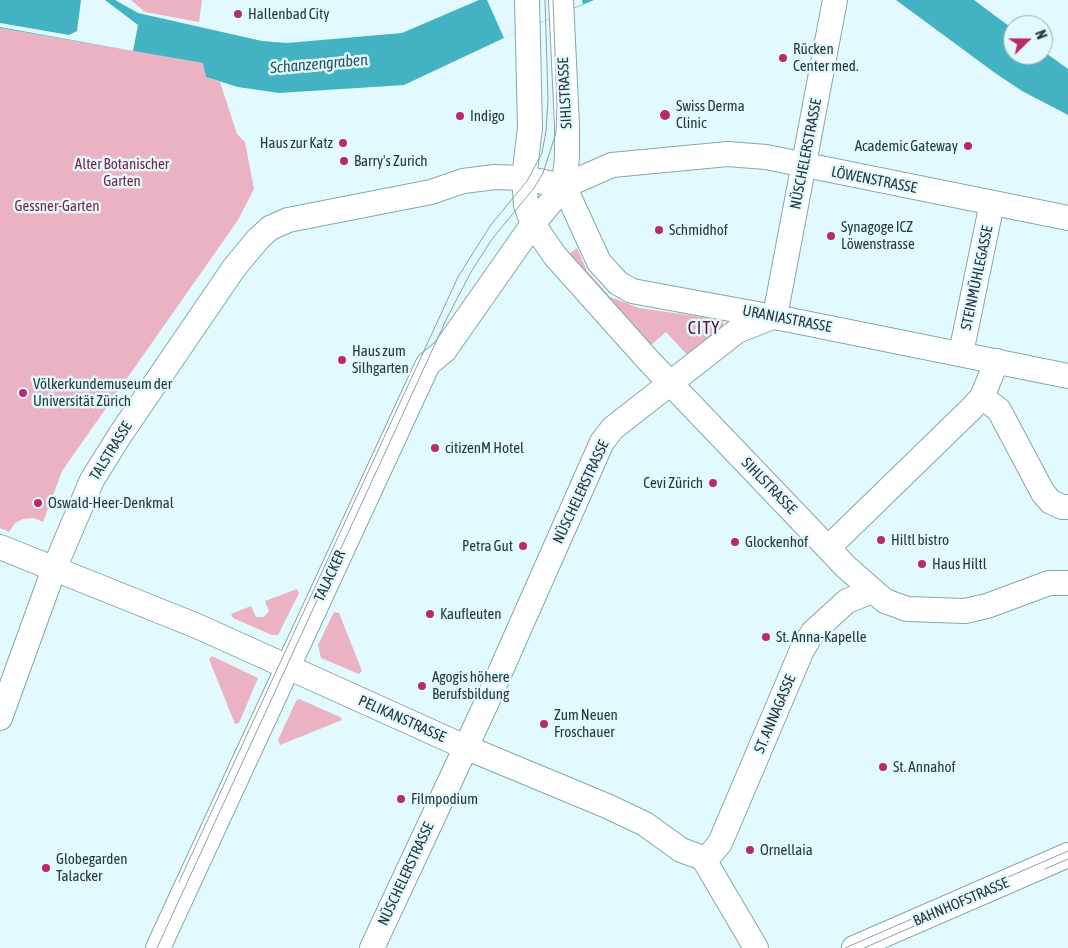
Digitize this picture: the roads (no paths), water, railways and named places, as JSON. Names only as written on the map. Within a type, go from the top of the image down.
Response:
[{"type":"street","points":[[524,178],[530,128],[526,0]]},
{"type":"street","name":"NÜSCHELERSTRASSE","points":[[372,948],[602,442],[613,428],[737,331],[774,316],[805,166],[834,0]]},
{"type":"street","name":"SIHLSTRASSE","points":[[561,7],[567,133],[564,186]]},
{"type":"street","name":"LÖWENSTRASSE","points":[[564,186],[612,164],[728,154],[766,157],[1068,218]]},
{"type":"street","name":"TALSTRASSE","points":[[0,718],[54,569],[92,480],[120,435],[234,268],[258,239],[270,228],[288,220],[431,192],[463,181],[495,177],[524,178],[564,186]]},
{"type":"street","name":"SIHLSTRASSE","points":[[524,178],[526,205],[533,224],[555,256],[670,383],[828,548],[872,591],[885,601],[907,609],[965,611],[988,606],[1059,583],[1068,569]]},
{"type":"street","name":"TALACKER","points":[[164,946],[204,847],[428,364],[444,351],[533,224],[564,186]]},
{"type":"street","name":"URANIASTRASSE","points":[[564,186],[599,262],[625,287],[632,291],[774,316],[1068,376]]},
{"type":"street","name":"STEINMÜHLEGASSE","points":[[961,353],[992,203]]},
{"type":"street","points":[[828,548],[990,404],[997,361]]},
{"type":"street","points":[[990,404],[1043,493],[1051,502],[1062,507],[1068,506]]},
{"type":"street","name":"PELIKANSTRASSE","points":[[0,547],[198,626],[288,665],[370,706],[607,806],[645,824],[681,850],[703,858]]},
{"type":"street","name":"ST. ANNAGASSE","points":[[703,858],[710,855],[720,843],[802,650],[813,632],[847,602],[872,591]]},
{"type":"street","name":"BAHNHOFSTRASSE","points":[[863,944],[1068,855]]},
{"type":"street","points":[[703,858],[756,948]]},
{"type":"water","name":"Schanzengraben","points":[[0,0],[115,0],[138,13],[262,41],[287,43],[402,33],[479,0],[594,0],[504,38],[404,85],[279,93],[238,87],[206,77],[203,63],[0,28]]},
{"type":"water","points":[[896,0],[974,0],[1003,22],[1003,65],[1053,65],[1053,58],[1068,69],[1068,115],[1022,91]]},
{"type":"tram line","points":[[179,882],[458,277],[490,226],[527,181],[542,153],[546,131],[548,99],[545,0]]},
{"type":"tram line","points":[[157,948],[447,318],[471,272],[492,239],[534,188],[543,173],[556,133],[557,105],[553,0]]},
{"type":"tram line","points":[[845,948],[1068,851]]},
{"type":"tram line","points":[[1045,869],[1068,859]]},
{"type":"tram line","points":[[864,948],[919,924]]},
{"type":"place","name":"Hallenbad City","points":[[238,14]]},
{"type":"place","name":"Rücken Center med.","points":[[783,58]]},
{"type":"place","name":"Swiss Derma Clinic","points":[[665,115]]},
{"type":"place","name":"Indigo","points":[[460,116]]},
{"type":"place","name":"Haus zur Katz","points":[[343,143]]},
{"type":"place","name":"Academic Gateway","points":[[968,146]]},
{"type":"place","name":"Barry's Zurich","points":[[344,161]]},
{"type":"place","name":"Schmidhof","points":[[659,230]]},
{"type":"place","name":"Synagoge ICZ Löwenstrasse","points":[[831,236]]},
{"type":"place","name":"Haus zum Silhgarten","points":[[342,360]]},
{"type":"place","name":"Völkerkundemuseum der Universität Zürich","points":[[23,393]]},
{"type":"place","name":"citizenM Hotel","points":[[435,448]]},
{"type":"place","name":"Cevi Zürich","points":[[713,483]]},
{"type":"place","name":"Oswald-Heer-Denkmal","points":[[38,503]]},
{"type":"place","name":"Hiltl bistro","points":[[881,540]]},
{"type":"place","name":"Glockenhof","points":[[735,542]]},
{"type":"place","name":"Petra Gut","points":[[523,546]]},
{"type":"place","name":"Haus Hiltl","points":[[922,564]]},
{"type":"place","name":"Kaufleuten","points":[[430,614]]},
{"type":"place","name":"St. Anna-Kapelle","points":[[766,637]]},
{"type":"place","name":"Agogis höhere Berufsbildung","points":[[422,686]]},
{"type":"place","name":"Zum Neuen Froschauer","points":[[544,724]]},
{"type":"place","name":"St. Annahof","points":[[883,767]]},
{"type":"place","name":"Filmpodium","points":[[401,799]]},
{"type":"place","name":"Ornellaia","points":[[750,850]]},
{"type":"place","name":"Globegarden Talacker","points":[[46,868]]},
{"type":"district","name":"CITY","points":[[704,328]]},
{"type":"park label","name":"Alter Botanischer Garten","points":[[122,172]]},
{"type":"park label","name":"Gessner-Garten","points":[[57,206]]}]
